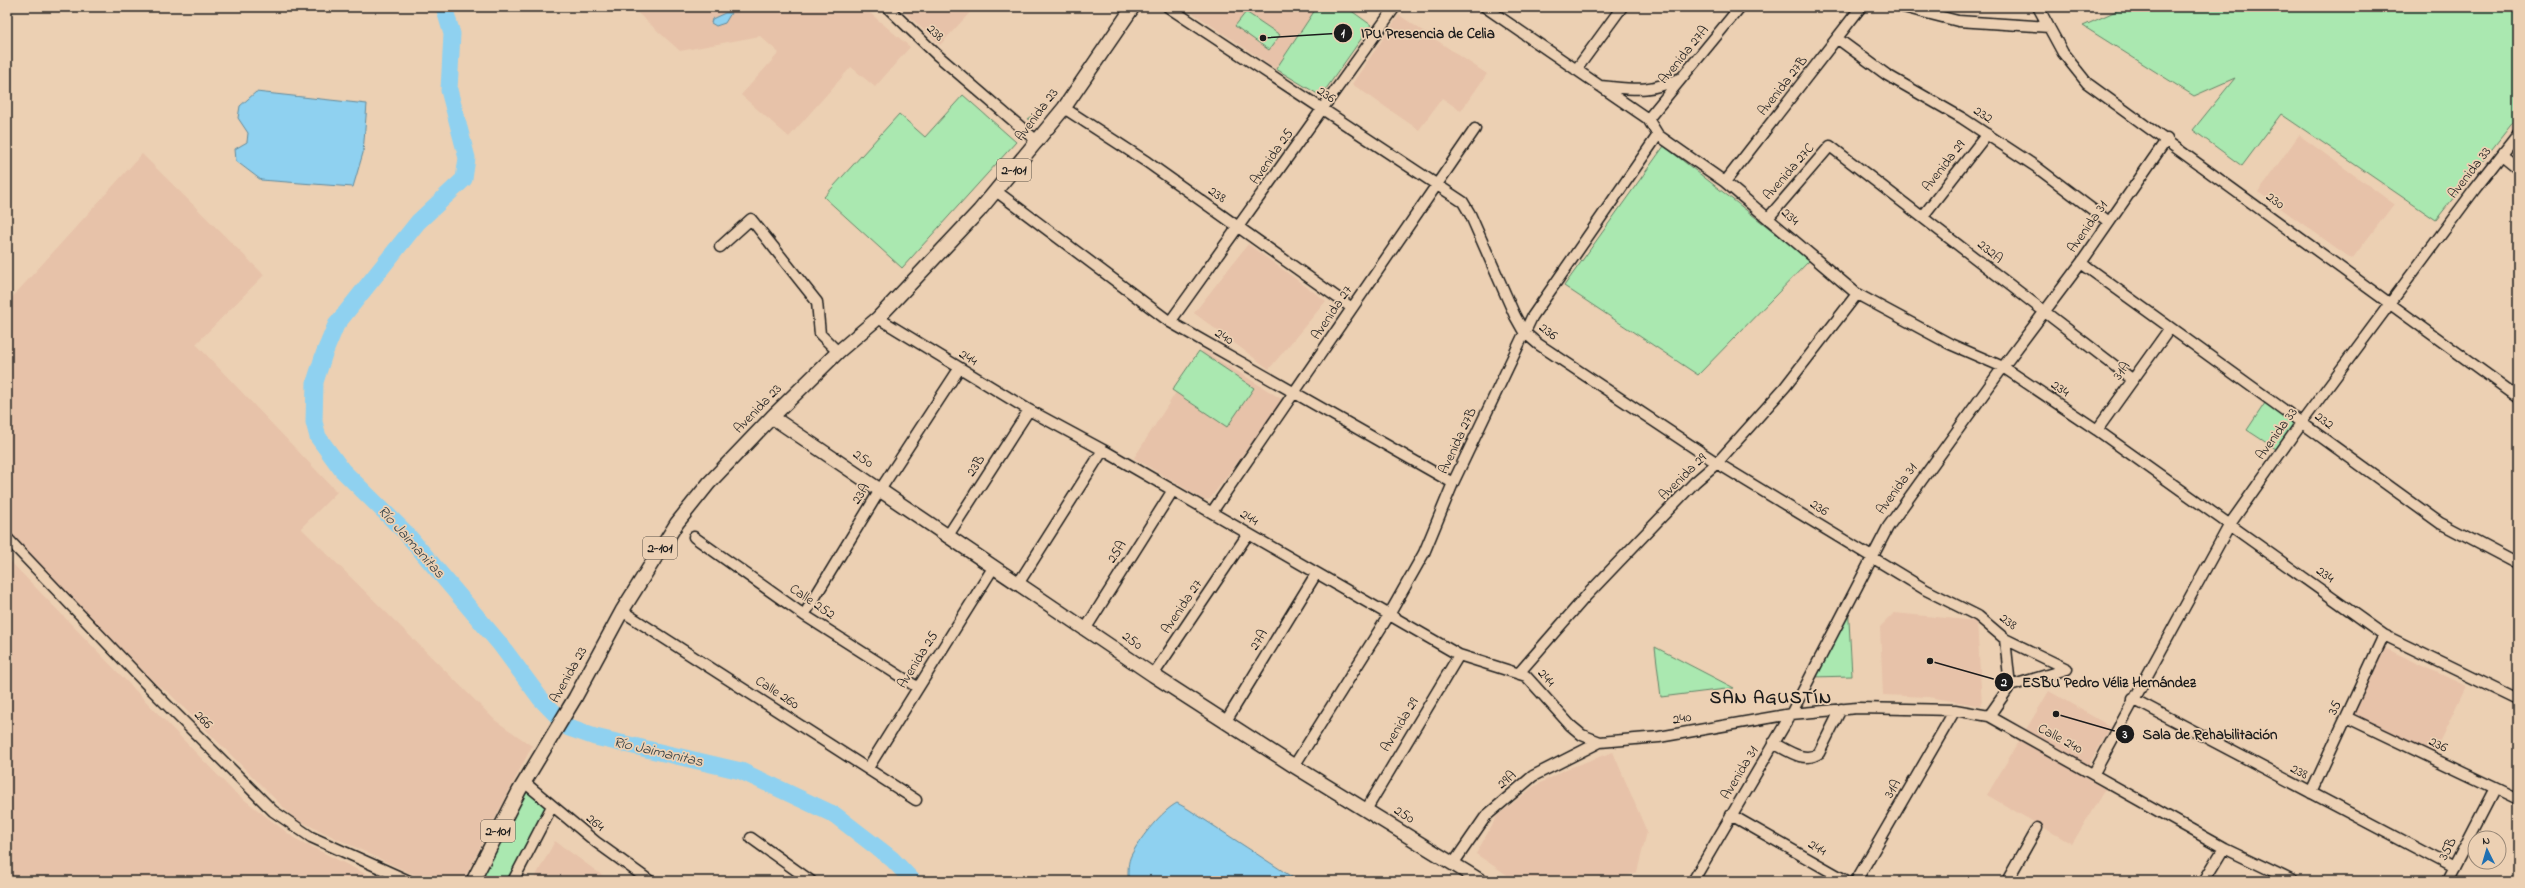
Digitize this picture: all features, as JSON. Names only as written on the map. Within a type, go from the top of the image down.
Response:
[{"type":"main road","name":"Avenida 23","points":[[473,881],[524,782],[575,698],[622,611],[677,523],[709,484],[772,417],[838,352],[878,318],[996,190],[1038,142],[1064,108],[1132,7]]},
{"type":"main road","name":"250","points":[[772,417],[993,568],[1086,628],[1153,675],[1294,766],[1481,881]]},
{"type":"street","name":"238","points":[[887,7],[936,54],[1038,142]]},
{"type":"street","name":"236","points":[[1168,7],[1323,108],[1462,202],[1470,214],[1515,316],[1524,332],[1544,348],[1717,463],[1926,590],[1978,616]]},
{"type":"street","name":"Avenida 25","points":[[1170,322],[1395,7]]},
{"type":"street","name":"234","points":[[1485,7],[1498,11],[1576,70],[1648,119],[1658,135],[1725,182],[1769,217],[1857,294],[1950,344],[2003,367],[2097,430],[2384,634],[2518,700]]},
{"type":"street","points":[[1576,70],[1622,7]]},
{"type":"street","name":"Avenida 27A","points":[[1648,119],[1685,76],[1740,7]]},
{"type":"street","name":"Avenida 27B","points":[[1725,182],[1838,39],[1861,7]]},
{"type":"street","points":[[1903,7],[1958,21],[2049,27]]},
{"type":"street","name":"230","points":[[2038,7],[2063,53],[2087,83],[2167,139],[2518,397]]},
{"type":"street","name":"232","points":[[1838,39],[1887,75],[1987,134],[2035,166],[2109,222]]},
{"type":"street","name":"234","points":[[1599,86],[1638,90],[1665,86],[1685,76]]},
{"type":"street","name":"238","points":[[1064,108],[1239,226],[1352,308]]},
{"type":"street","name":"Avenida 27","points":[[1212,512],[1475,129]]},
{"type":"street","name":"Avenida 29","points":[[1923,216],[1987,134]]},
{"type":"street","name":"Avenida 33","points":[[2094,773],[2133,699],[2230,524],[2302,422],[2518,134]]},
{"type":"street","name":"Avenida 27B","points":[[1294,766],[1389,615],[1424,553],[1453,483],[1524,332],[1658,135]]},
{"type":"street","name":"Avenida 31","points":[[1693,881],[1791,714],[1870,557],[1888,527],[2043,312],[2081,263],[2167,139]]},
{"type":"street","name":"232A","points":[[1830,146],[1923,216],[2043,312],[2133,380]]},
{"type":"street","name":"Avenida 27C","points":[[1769,217],[1830,146]]},
{"type":"street","points":[[2502,155],[2518,168]]},
{"type":"street","name":"240","points":[[996,190],[1170,322],[1294,394],[1453,483]]},
{"type":"street","points":[[720,247],[751,219],[817,302],[820,334],[838,352]]},
{"type":"street","name":"232","points":[[2081,263],[2440,523],[2518,564]]},
{"type":"street","name":"Avenida 29","points":[[1519,672],[1598,584],[1695,482],[1717,463],[1785,387],[1857,294]]},
{"type":"street","name":"244","points":[[878,318],[959,369],[1029,410],[1212,512],[1316,574],[1459,655],[1519,672],[1530,680],[1570,725],[1582,735],[1600,742]]},
{"type":"street","name":"31A","points":[[2097,430],[2170,328]]},
{"type":"street","name":"23A","points":[[804,615],[880,490],[959,369]]},
{"type":"street","name":"23B","points":[[947,537],[1029,410]]},
{"type":"street","points":[[1018,584],[1103,450]]},
{"type":"street","name":"25A","points":[[1086,628],[1173,490]]},
{"type":"street","name":"Avenida 27","points":[[1153,675],[1248,534]]},
{"type":"street","name":"Calle 252","points":[[694,537],[804,615],[917,687]]},
{"type":"street","name":"266","points":[[7,538],[152,689],[273,811],[311,837],[409,881]]},
{"type":"street","name":"Avenida 25","points":[[868,768],[917,687],[993,568]]},
{"type":"street","name":"27A","points":[[1226,721],[1316,574]]},
{"type":"street","name":"Calle 260","points":[[622,611],[916,800]]},
{"type":"street","name":"238","points":[[1978,616],[2005,639],[2067,669],[2010,686]]},
{"type":"street","name":"35","points":[[2311,793],[2384,634]]},
{"type":"street","points":[[1989,716],[2010,686],[2005,639]]},
{"type":"street","name":"Avenida 29","points":[[1366,810],[1459,655]]},
{"type":"street","name":"238","points":[[2133,699],[2454,868]]},
{"type":"street","points":[[1774,743],[1804,758],[1812,758],[1819,753],[1841,709]]},
{"type":"street","name":"Calle 240","points":[[1791,714],[1841,709],[1955,710],[1989,716],[2094,773],[2278,878],[2294,881]]},
{"type":"street","name":"31A","points":[[1856,881],[1955,710]]},
{"type":"street","name":"240","points":[[1600,742],[1659,737],[1791,714]]},
{"type":"street","name":"236","points":[[2346,717],[2518,799]]},
{"type":"street","name":"29A","points":[[1454,864],[1486,816],[1533,776],[1600,742]]},
{"type":"street","name":"264","points":[[524,782],[596,842],[650,881]]},
{"type":"street","name":"35B","points":[[2447,881],[2495,788]]},
{"type":"street","points":[[513,881],[552,806]]},
{"type":"street","name":"244","points":[[1731,815],[1847,881]]},
{"type":"street","points":[[2007,881],[2037,828]]},
{"type":"street","points":[[751,838],[811,881]]},
{"type":"street","points":[[2204,881],[2224,848]]},
{"type":"shaded area","points":[[631,7],[863,7],[910,47],[875,87],[851,67],[789,137],[741,95],[779,53],[760,36],[680,51]]},
{"type":"shaded area","points":[[899,7],[975,7],[940,45]]},
{"type":"shaded area","points":[[1184,7],[1317,7],[1276,69]]},
{"type":"shaded area","points":[[1399,15],[1487,74],[1461,111],[1442,98],[1419,130],[1352,84]]},
{"type":"shaded area","points":[[2299,135],[2394,204],[2352,259],[2258,192]]},
{"type":"shaded area","points":[[142,154],[264,275],[196,344],[337,492],[301,528],[496,721],[532,746],[463,881],[427,881],[295,819],[169,693],[157,685],[7,530],[7,303]]},
{"type":"shaded area","points":[[1248,244],[1326,301],[1269,369],[1194,313]]},
{"type":"shaded area","points":[[1203,350],[1283,400],[1210,499],[1204,500],[1134,458]]},
{"type":"shaded area","points":[[7,558],[233,791],[294,838],[380,881],[7,881]]},
{"type":"shaded area","points":[[1894,613],[1977,621],[1982,706],[1928,697],[1883,695],[1880,627]]},
{"type":"shaded area","points":[[2385,648],[2466,686],[2434,753],[2353,716]]},
{"type":"shaded area","points":[[2049,691],[2111,727],[2082,776],[2105,789],[2072,844],[1987,795]]},
{"type":"shaded area","points":[[1613,752],[1647,832],[1637,872],[1614,881],[1516,881],[1476,854],[1497,816],[1533,787],[1566,769]]},
{"type":"shaded area","points":[[555,841],[610,881],[533,881]]},
{"type":"green space","points":[[1317,7],[1346,7],[1371,25],[1321,96],[1276,69]]},
{"type":"green space","points":[[2125,7],[2518,7],[2518,116],[2436,220],[2281,114],[2242,166],[2193,130],[2235,78],[2194,96],[2083,26]]},
{"type":"green space","points":[[1246,12],[1280,35],[1269,50],[1235,26]]},
{"type":"green space","points":[[963,95],[1016,142],[902,268],[824,197],[899,114],[925,137]]},
{"type":"green space","points":[[1041,106],[1043,109],[1041,114],[1033,120],[1027,119],[1039,111]]},
{"type":"green space","points":[[1664,146],[1810,260],[1698,375],[1564,286]]},
{"type":"green space","points":[[1199,351],[1254,388],[1227,427],[1172,390]]},
{"type":"green space","points":[[2265,403],[2294,422],[2276,449],[2247,430]]},
{"type":"green space","points":[[1848,602],[1852,676],[1812,677]]},
{"type":"green space","points":[[1655,647],[1734,688],[1661,697]]},
{"type":"green space","points":[[525,784],[549,803],[511,881],[476,881]]},
{"type":"water","points":[[725,13],[731,13],[725,23],[716,26],[711,23],[712,19]]},
{"type":"water","points":[[256,92],[367,104],[363,153],[353,187],[261,180],[236,161],[235,149],[247,142],[248,133],[238,118],[240,106]]},
{"type":"water","points":[[1177,803],[1298,881],[1134,881],[1128,876],[1131,855],[1152,825]]},
{"type":"waterway","name":"Río Jaimanitas","points":[[444,7],[452,34],[449,90],[467,158],[464,179],[418,222],[336,325],[324,354],[315,382],[314,422],[318,437],[342,470],[405,532],[500,644],[540,698],[569,728],[595,737],[741,771],[835,815],[892,859],[913,881]]},
{"type":"place","name":"IPU Presencia de Celia","points":[[1263,38]]},
{"type":"place","name":"ESBU Pedro Véliz Hernández","points":[[1930,661]]},
{"type":"place","name":"Sala de Rehabilitación","points":[[2056,714]]},
{"type":"district","name":"SAN AGUSTÍN","points":[[1771,699]]}]
